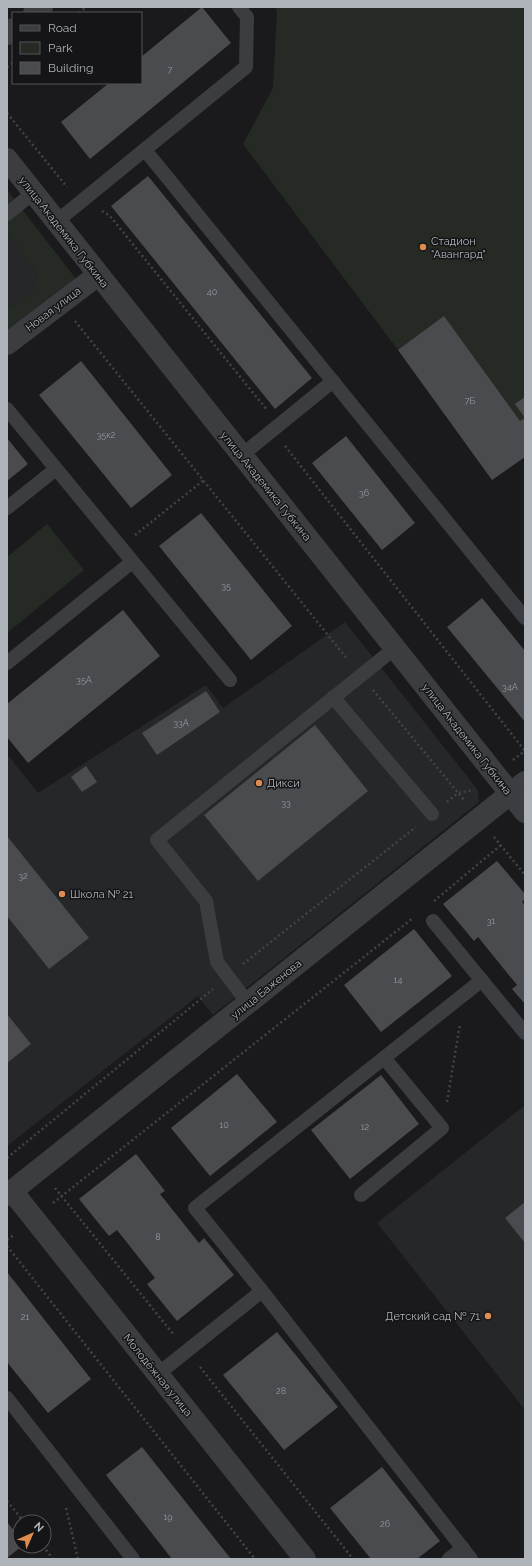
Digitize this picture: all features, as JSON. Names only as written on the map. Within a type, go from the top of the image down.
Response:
[{"type":"street","name":"улица Академика Губкина","points":[[7,159],[496,774],[518,788],[525,812]]},
{"type":"street","name":"Новая улица","points":[[7,344],[98,275]]},
{"type":"street","name":"улица Баженова","points":[[8,1191],[248,1003],[518,788]]},
{"type":"street","name":"Молодёжная улица","points":[[8,1191],[34,1219],[305,1559]]},
{"type":"lane","points":[[56,222],[246,67],[248,18],[239,7]]},
{"type":"lane","points":[[145,150],[525,618]]},
{"type":"lane","points":[[7,214],[34,193]]},
{"type":"lane","points":[[242,455],[333,381]]},
{"type":"lane","points":[[7,409],[230,680]]},
{"type":"lane","points":[[7,508],[56,469]]},
{"type":"lane","points":[[7,663],[132,562]]},
{"type":"lane","points":[[248,1003],[217,962],[206,901],[157,840],[395,648]]},
{"type":"lane","points":[[333,697],[432,814]]},
{"type":"lane","points":[[432,920],[525,1033]]},
{"type":"lane","points":[[449,1559],[467,1554],[262,1291],[195,1208],[386,1059],[482,980]]},
{"type":"lane","points":[[361,1195],[442,1128],[386,1059]]},
{"type":"lane","points":[[158,1374],[262,1291]]},
{"type":"lane","points":[[7,1398],[133,1559]]},
{"type":"path","points":[[61,303],[361,675],[525,875]]},
{"type":"path","points":[[120,547],[204,480]]},
{"type":"path","points":[[7,1158],[228,976],[458,793],[473,791],[525,750]]},
{"type":"path","points":[[430,904],[501,845]]},
{"type":"path","points":[[34,1219],[417,914]]},
{"type":"path","points":[[442,1128],[466,994]]},
{"type":"path","points":[[7,1246],[255,1559]]},
{"type":"path","points":[[7,1501],[18,1514]]},
{"type":"shaded area","points":[[7,232],[37,274],[33,291],[7,310]]},
{"type":"shaded area","points":[[345,622],[478,790],[479,802],[213,1015],[198,996],[7,1146],[7,754],[38,793],[206,685],[223,708]]},
{"type":"shaded area","name":"Детский сад № 71","points":[[525,1105],[525,1410],[377,1223]]},
{"type":"green space","name":"Стадион \"Авангард\"","points":[[275,7],[525,7],[525,457],[492,480],[398,350],[243,144],[273,88],[277,11]]},
{"type":"green space","points":[[7,190],[76,279],[7,330],[7,310],[33,291],[37,274],[7,232]]},
{"type":"green space","points":[[47,524],[84,570],[7,633],[7,557]]},
{"type":"building","points":[[202,7],[231,43],[90,159],[61,122],[108,84],[142,84],[142,56]]},
{"type":"building","points":[[148,176],[312,378],[275,409],[111,206]]},
{"type":"building","points":[[444,316],[520,421],[525,418],[525,457],[492,480],[398,350]]},
{"type":"building","points":[[81,361],[172,475],[131,508],[39,395]]},
{"type":"building","points":[[525,397],[525,418],[515,404]]},
{"type":"building","points":[[346,436],[415,523],[382,550],[312,463]]},
{"type":"building","points":[[7,438],[28,464],[7,481]]},
{"type":"building","points":[[201,513],[292,626],[251,660],[159,546]]},
{"type":"building","points":[[482,598],[525,651],[525,722],[447,627]]},
{"type":"building","points":[[123,610],[160,656],[28,763],[7,737],[7,704]]},
{"type":"building","points":[[206,691],[220,712],[157,755],[142,733]]},
{"type":"building","points":[[315,725],[368,791],[258,881],[204,815]]},
{"type":"building","points":[[86,766],[97,782],[82,792],[71,777]]},
{"type":"building","points":[[7,836],[89,938],[49,969],[7,916]]},
{"type":"building","points":[[497,861],[525,894],[525,899],[522,902],[525,905],[525,1004],[512,989],[517,985],[478,937],[474,941],[443,904]]},
{"type":"building","points":[[414,929],[452,976],[381,1032],[344,985]]},
{"type":"building","points":[[7,1014],[31,1044],[7,1063]]},
{"type":"building","points":[[237,1074],[277,1122],[210,1176],[171,1128]]},
{"type":"building","points":[[381,1075],[419,1124],[350,1179],[311,1130]]},
{"type":"building","points":[[136,1154],[165,1191],[160,1194],[199,1243],[204,1238],[234,1275],[177,1321],[147,1284],[155,1278],[117,1230],[109,1236],[79,1199]]},
{"type":"building","points":[[525,1202],[525,1243],[505,1218]]},
{"type":"building","points":[[7,1272],[91,1379],[48,1413],[7,1362]]},
{"type":"building","points":[[277,1332],[338,1407],[284,1450],[223,1375]]},
{"type":"building","points":[[142,1447],[231,1559],[172,1559],[106,1475]]},
{"type":"building","points":[[382,1467],[440,1541],[417,1559],[371,1559],[330,1508]]},
{"type":"building","points":[[7,1522],[12,1528],[12,1554],[7,1558]]},
{"type":"place","name":"Стадион \"Авангард\"","points":[[423,247]]},
{"type":"place","name":"Дикси","points":[[259,783]]},
{"type":"place","name":"Школа № 21","points":[[62,894]]},
{"type":"place","name":"Детский сад № 71","points":[[488,1316]]}]
